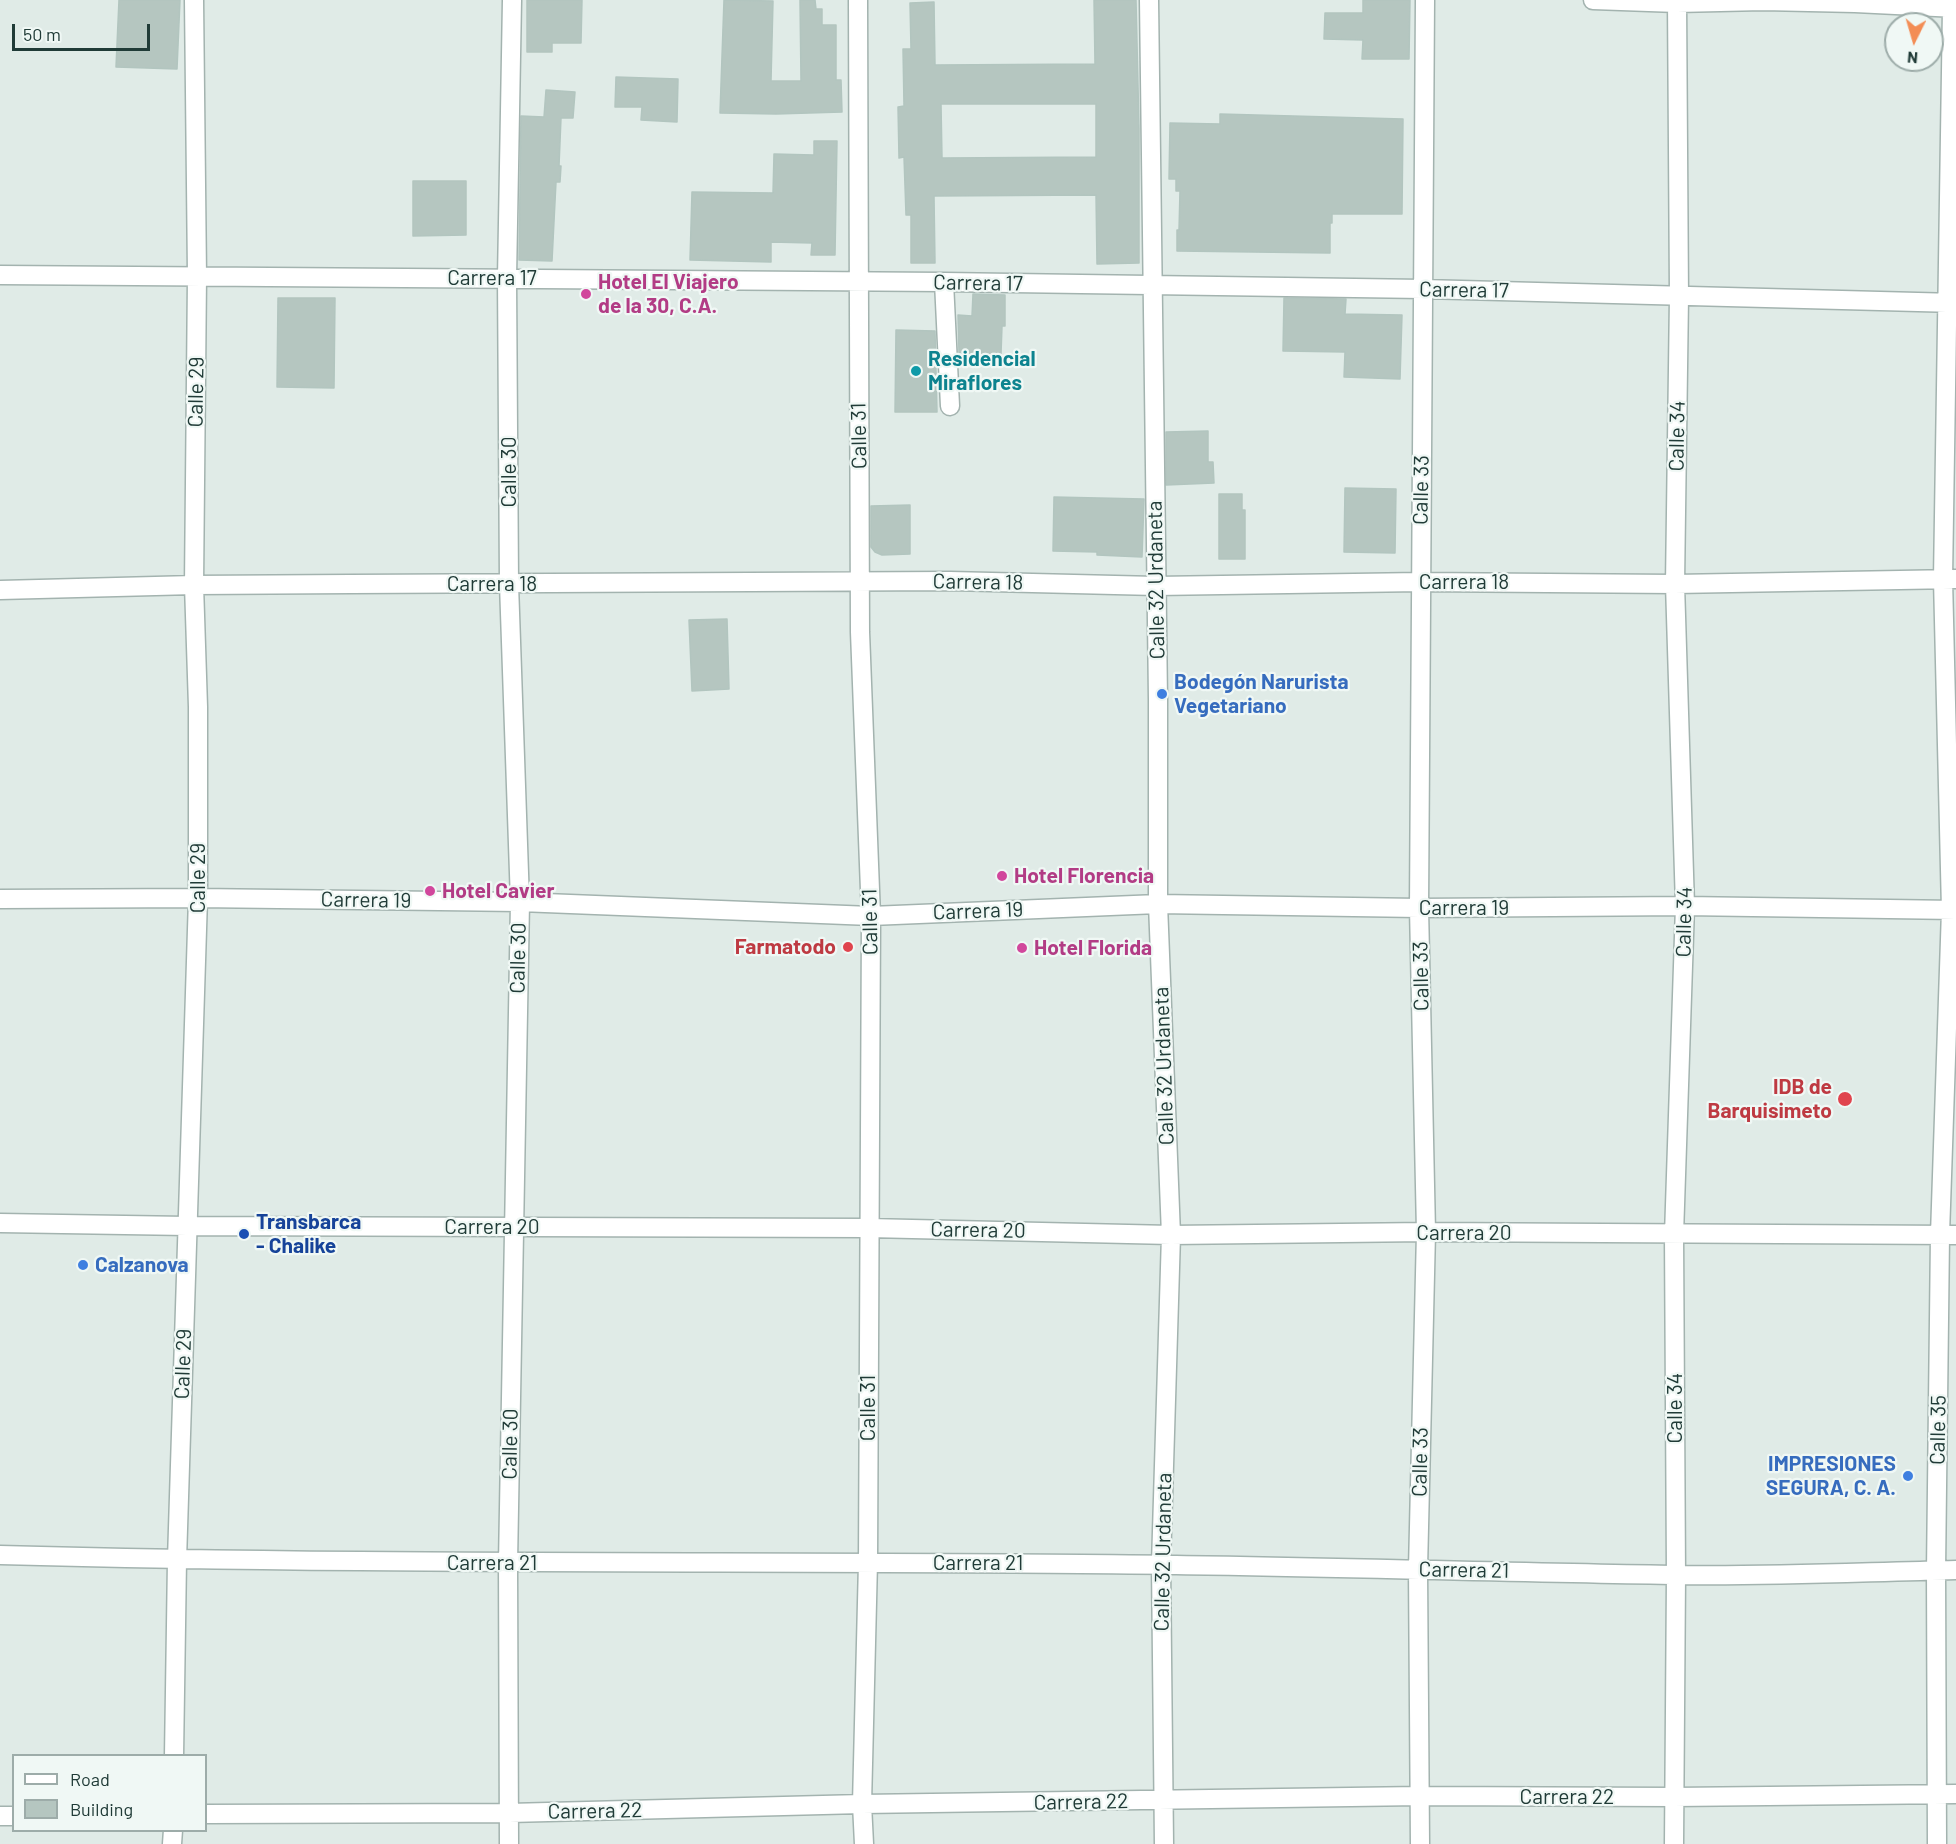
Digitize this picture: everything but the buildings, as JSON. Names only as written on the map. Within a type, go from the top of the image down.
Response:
[{"type":"street","name":"Calle 29","points":[[174,1754],[177,1560],[198,898],[198,707],[194,585],[197,276],[194,0]]},
{"type":"street","name":"Calle 30","points":[[508,1844],[508,1563],[520,902],[509,584],[507,278],[512,0]]},
{"type":"street","name":"Calle 31","points":[[858,0],[857,282],[860,632],[871,916],[868,1562],[862,1804],[864,1844]]},
{"type":"street","name":"Calle 32 Urdaneta","points":[[1149,0],[1158,904],[1171,1234],[1161,1564],[1164,1844]]},
{"type":"street","name":"Calle 33","points":[[1420,1844],[1418,1569],[1426,1232],[1419,908],[1424,289],[1422,172],[1425,0]]},
{"type":"street","points":[[1593,0],[1855,1],[1954,8]]},
{"type":"street","name":"Calle 34","points":[[1674,1844],[1676,1576],[1674,1235],[1685,906],[1675,584],[1679,296],[1677,2]]},
{"type":"street","name":"Calle 35","points":[[1937,1844],[1936,1571],[1948,1235],[1954,910],[1949,579],[1954,8]]},
{"type":"street","name":"Carrera 17","points":[[0,275],[944,282],[1424,289],[1952,303]]},
{"type":"street","points":[[944,282],[950,406]]},
{"type":"street","name":"Carrera 18","points":[[0,590],[194,585],[950,581],[1156,586],[1420,582],[1675,584],[1949,579]]},
{"type":"street","name":"Carrera 19","points":[[0,899],[198,898],[520,902],[871,916],[1158,904],[1419,908],[1685,906],[1954,910]]},
{"type":"street","name":"Carrera 20","points":[[0,1223],[187,1226],[869,1227],[1171,1234],[1426,1232],[1948,1235]]},
{"type":"street","name":"Carrera 21","points":[[0,1555],[177,1560],[508,1563],[1161,1564],[1676,1576],[1956,1570]]},
{"type":"street","name":"Carrera 22","points":[[207,1814],[509,1813],[862,1804],[1420,1796],[1674,1797],[1956,1794]]},
{"type":"place","name":"Hotel El Viajero de la 30, C.A.","points":[[586,294]]},
{"type":"place","name":"Residencial Miraflores","points":[[916,371]]},
{"type":"place","name":"Bodegón Narurista Vegetariano","points":[[1162,694]]},
{"type":"place","name":"Hotel Florencia","points":[[1002,876]]},
{"type":"place","name":"Hotel Cavier","points":[[430,891]]},
{"type":"place","name":"Farmatodo","points":[[848,947]]},
{"type":"place","name":"Hotel Florida","points":[[1022,948]]},
{"type":"place","name":"IDB de Barquisimeto","points":[[1845,1099]]},
{"type":"place","name":"Transbarca - Chalike","points":[[244,1234]]},
{"type":"place","name":"Calzanova","points":[[83,1265]]},
{"type":"place","name":"IMPRESIONES SEGURA, C. A.","points":[[1908,1476]]}]
